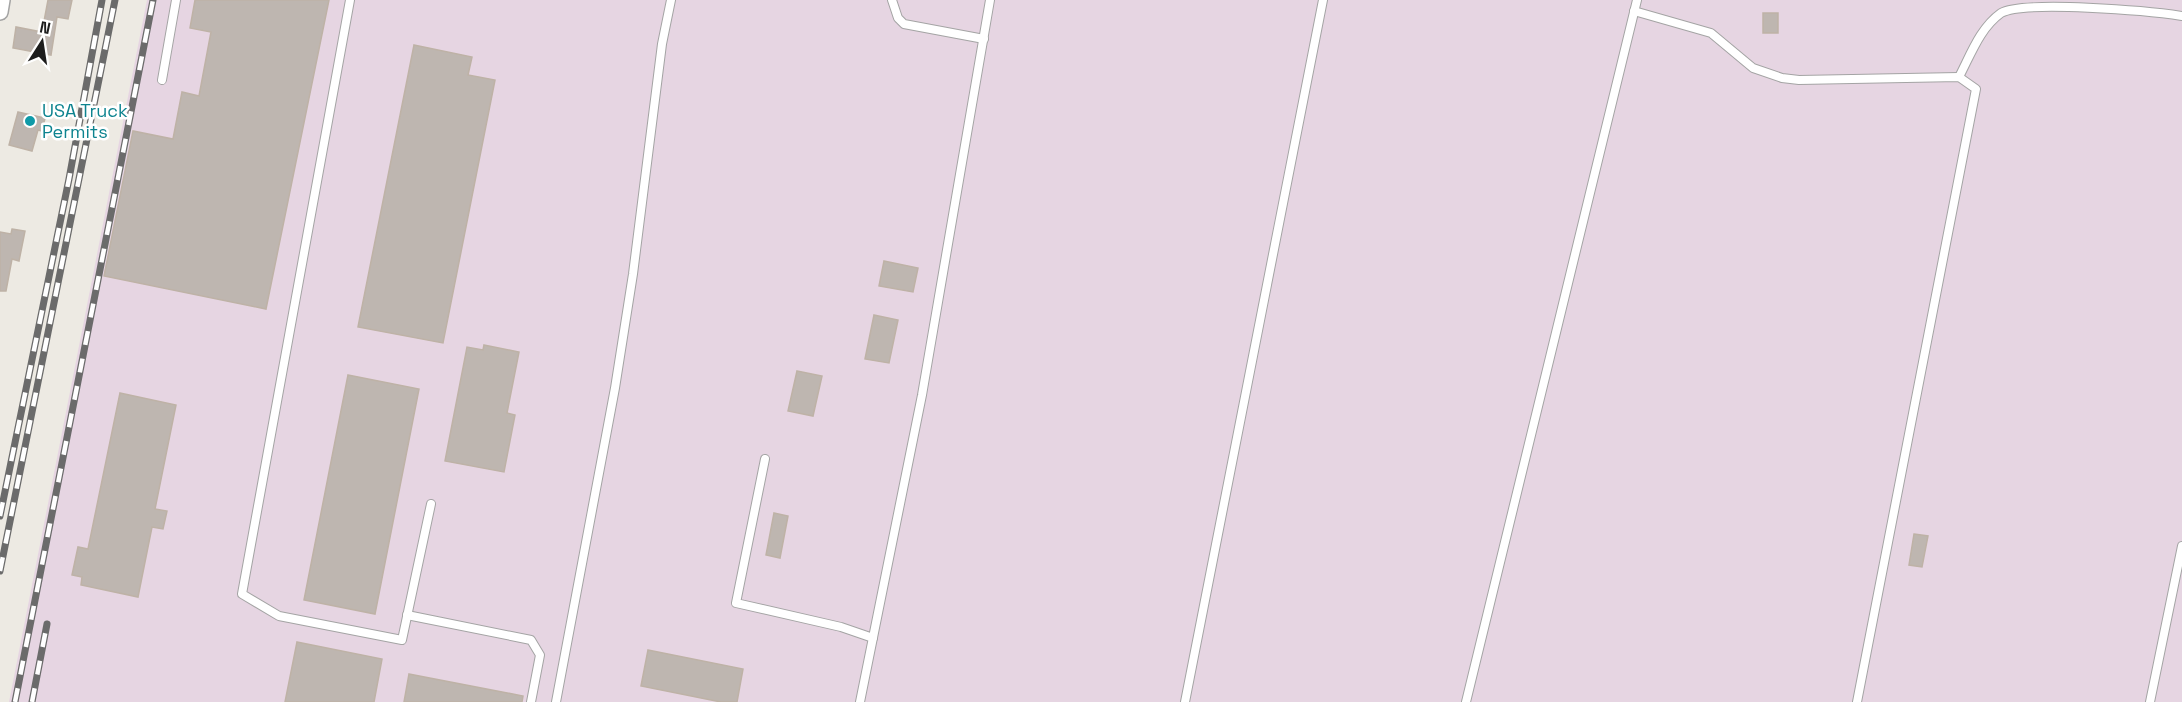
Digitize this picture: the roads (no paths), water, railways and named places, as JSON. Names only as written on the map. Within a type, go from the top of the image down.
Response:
[{"type":"street","points":[[0,12],[2,0]]},
{"type":"lane","points":[[162,80],[176,0]]},
{"type":"lane","points":[[350,0],[242,594],[279,616],[402,640],[431,504]]},
{"type":"lane","points":[[556,702],[628,308],[662,44],[671,0]]},
{"type":"lane","points":[[892,0],[898,18],[904,24],[984,39]]},
{"type":"lane","points":[[860,702],[922,395],[990,0]]},
{"type":"lane","points":[[1185,702],[1323,0]]},
{"type":"lane","points":[[1466,702],[1636,0]]},
{"type":"lane","points":[[1959,77],[1985,26],[2004,10],[2056,4],[2139,9],[2182,16]]},
{"type":"lane","points":[[1634,11],[1711,33],[1753,68],[1782,78],[1799,80],[1959,77],[1976,89],[1857,702]]},
{"type":"lane","points":[[765,459],[736,603],[841,627],[873,638]]},
{"type":"lane","points":[[2150,702],[2182,546]]},
{"type":"lane","points":[[407,615],[531,640],[540,655],[531,702]]},
{"type":"railway","points":[[0,516],[69,179],[102,0]]},
{"type":"railway","points":[[0,571],[115,0]]},
{"type":"railway","points":[[15,702],[153,0]]},
{"type":"railway","points":[[32,702],[47,624]]},
{"type":"place","name":"USA Truck Permits","points":[[30,121]]}]
